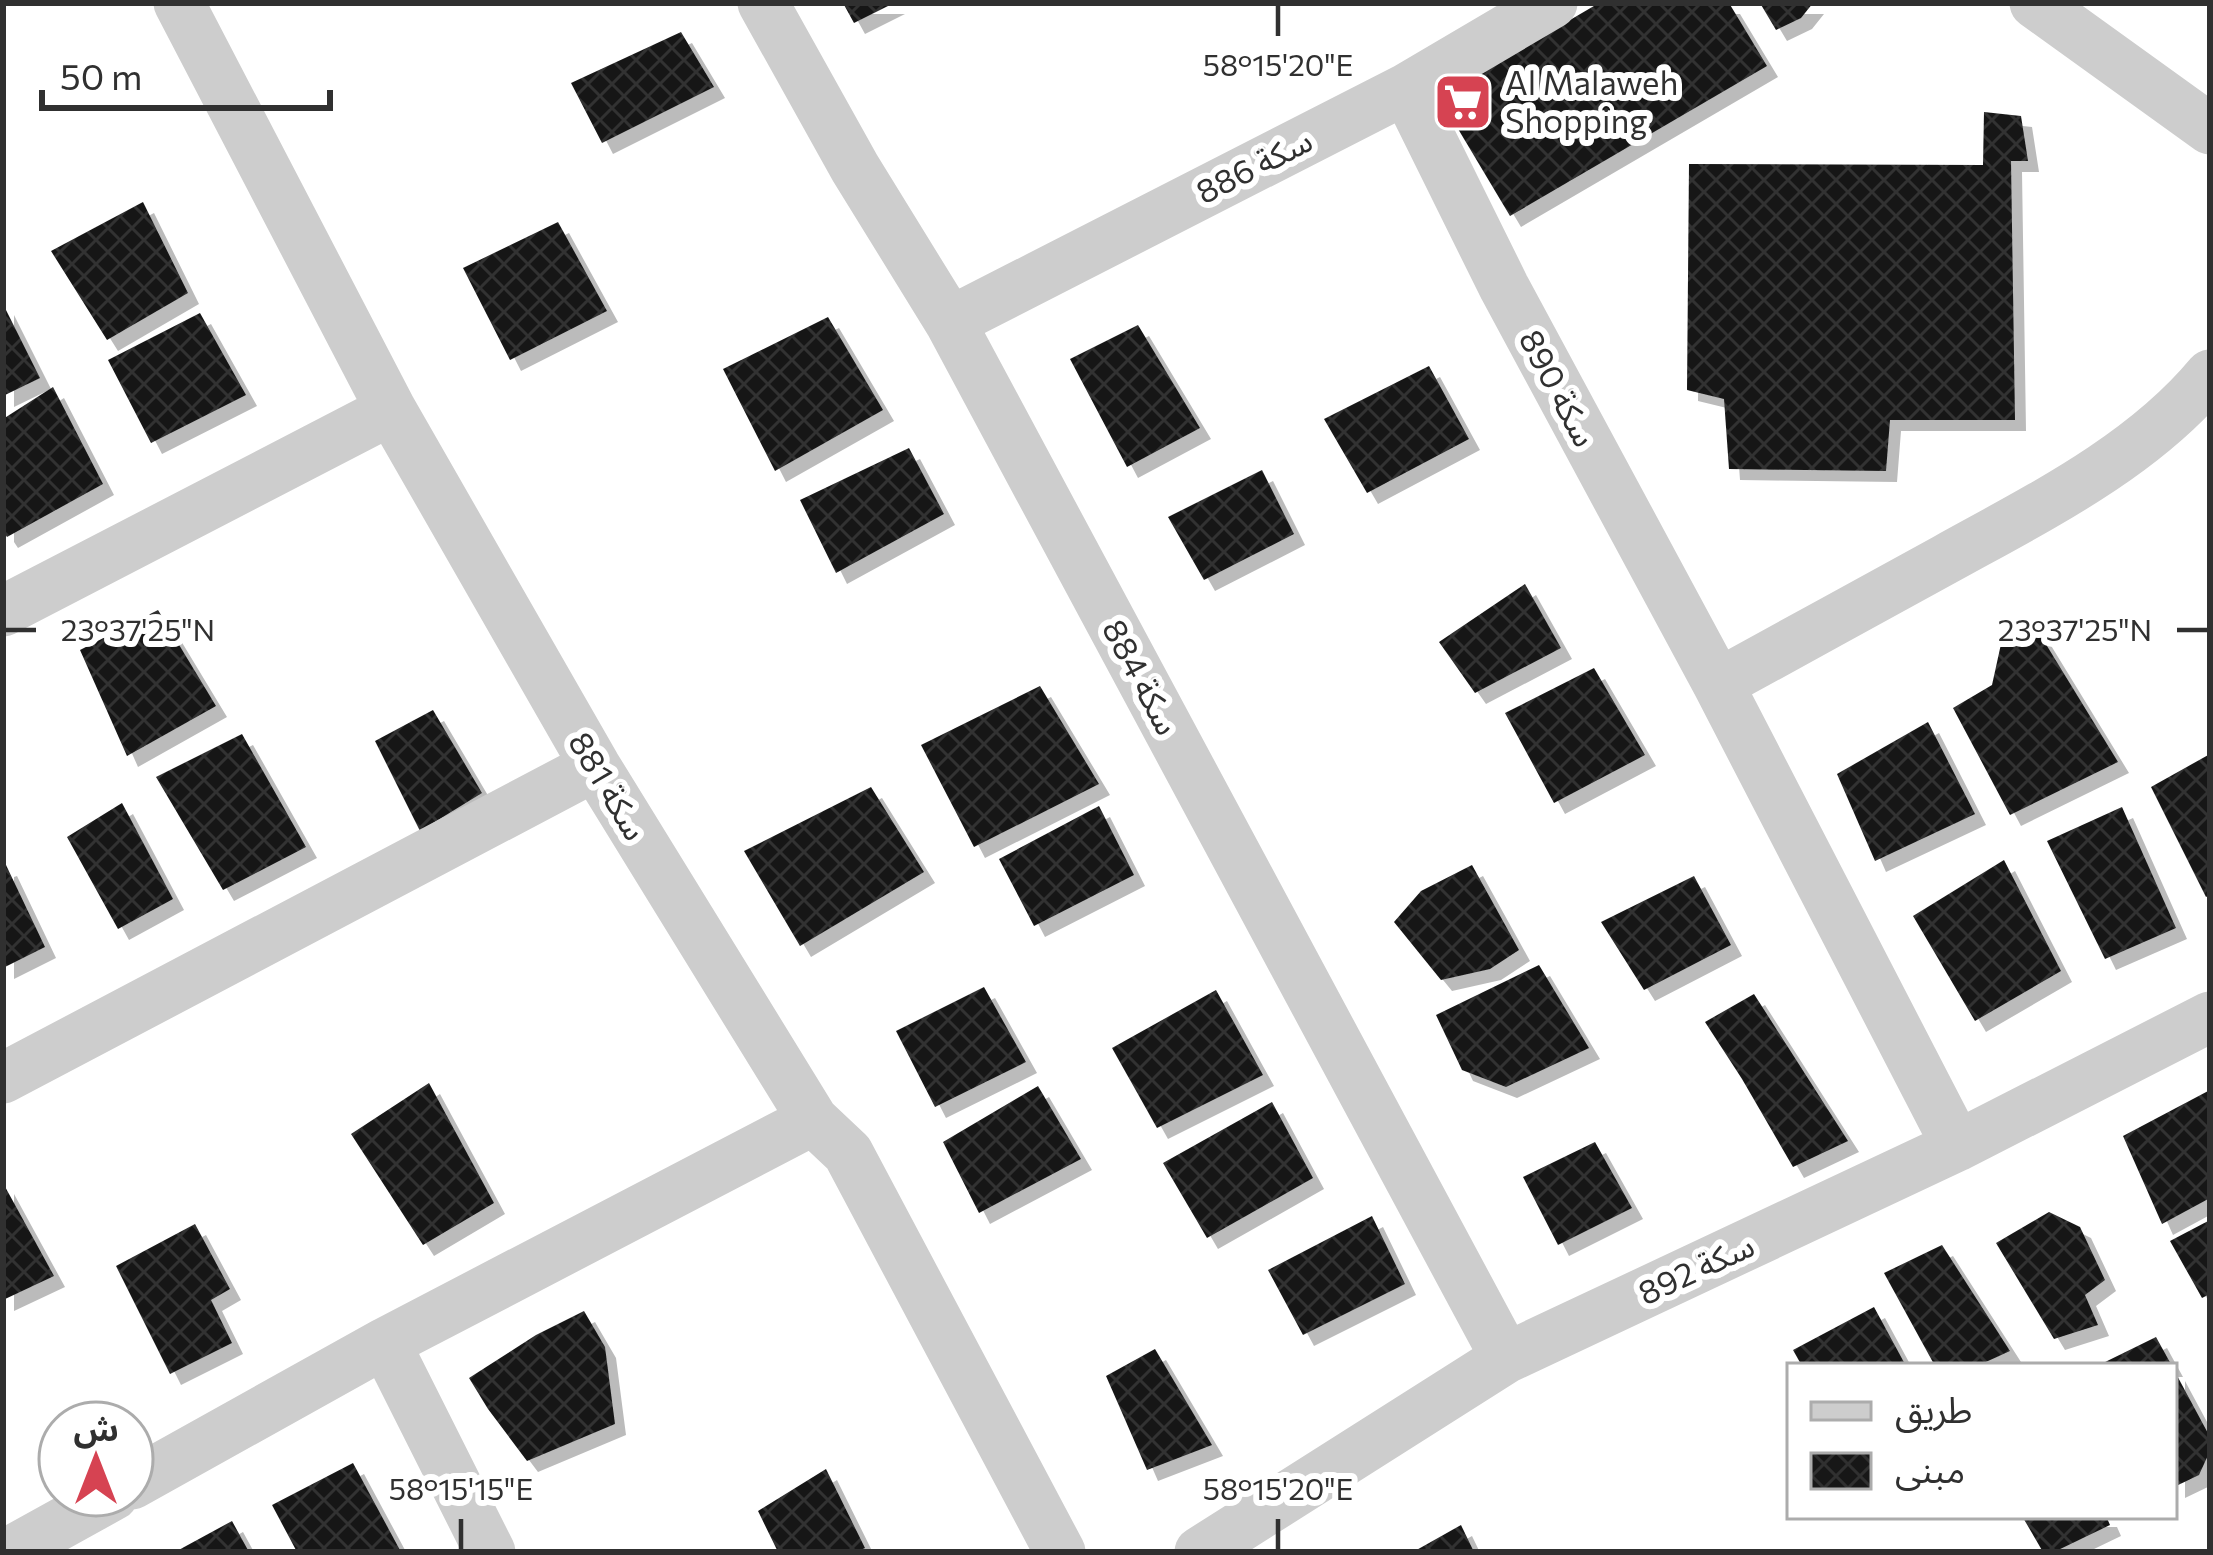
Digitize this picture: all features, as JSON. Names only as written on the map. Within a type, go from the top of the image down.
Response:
[{"type":"street","name":"سكة 881","points":[[179,3],[391,410],[595,766],[813,1120],[848,1154],[1060,1552]]},
{"type":"street","name":"سكة 884","points":[[763,3],[855,168],[950,322],[1507,1358]]},
{"type":"street","name":"سكة 886","points":[[950,322],[1406,88],[1552,3]]},
{"type":"street","points":[[2036,3],[2210,129]]},
{"type":"street","name":"سكة 890","points":[[1406,88],[1504,287],[1718,684],[1957,1146]]},
{"type":"street","points":[[1718,684],[2099,470],[2185,405],[2210,375]]},
{"type":"street","points":[[3,611],[391,410]]},
{"type":"street","points":[[3,1078],[595,766]]},
{"type":"street","name":"سكة 892","points":[[1200,1552],[1507,1358],[1957,1146],[2210,1017]]},
{"type":"street","points":[[156,1471],[385,1343],[813,1120]]},
{"type":"street","points":[[385,1343],[490,1552]]},
{"type":"street","points":[[13,1532],[48,1519]]},
{"type":"building","points":[[843,3],[894,3],[854,23]]},
{"type":"building","points":[[1599,3],[1729,3],[1767,66],[1510,216],[1439,97]]},
{"type":"building","points":[[1760,3],[1813,3],[1801,18],[1776,30]]},
{"type":"building","points":[[681,32],[714,87],[602,143],[571,83]]},
{"type":"building","points":[[1984,112],[2021,116],[2028,161],[2011,161],[2015,420],[1890,420],[1886,471],[1729,469],[1724,399],[1687,390],[1689,164],[1983,165]]},
{"type":"building","points":[[143,202],[188,293],[107,340],[51,251]]},
{"type":"building","points":[[558,222],[607,311],[510,360],[463,268]]},
{"type":"building","points":[[3,304],[40,378],[3,396]]},
{"type":"building","points":[[200,313],[246,395],[151,443],[108,360]]},
{"type":"building","points":[[828,317],[883,410],[775,471],[723,369]]},
{"type":"building","points":[[1138,325],[1200,428],[1127,467],[1070,359]]},
{"type":"building","points":[[1429,366],[1469,439],[1367,493],[1324,419]]},
{"type":"building","points":[[53,387],[103,484],[7,537],[3,531],[3,419]]},
{"type":"building","points":[[909,448],[944,514],[836,573],[800,500]]},
{"type":"building","points":[[1262,470],[1294,534],[1204,580],[1168,517]]},
{"type":"building","points":[[1525,584],[1561,648],[1475,693],[1439,642]]},
{"type":"building","points":[[158,610],[216,706],[127,756],[80,650]]},
{"type":"building","points":[[2036,628],[2118,762],[2010,815],[1953,708],[1992,685],[2001,644]]},
{"type":"building","points":[[1594,668],[1645,755],[1554,803],[1505,713]]},
{"type":"building","points":[[1040,686],[1099,784],[974,847],[921,745]]},
{"type":"building","points":[[433,710],[482,793],[420,831],[375,741]]},
{"type":"building","points":[[1928,722],[1975,814],[1875,861],[1837,774]]},
{"type":"building","points":[[242,734],[306,847],[223,890],[156,777]]},
{"type":"building","points":[[2210,754],[2210,895],[2206,897],[2151,787]]},
{"type":"building","points":[[871,787],[924,872],[800,946],[744,851]]},
{"type":"building","points":[[122,803],[173,899],[118,929],[67,837]]},
{"type":"building","points":[[1099,806],[1134,875],[1034,926],[999,859]]},
{"type":"building","points":[[2122,807],[2176,928],[2105,959],[2047,841]]},
{"type":"building","points":[[2004,860],[2061,971],[1975,1021],[1913,916]]},
{"type":"building","points":[[1472,865],[1519,950],[1490,969],[1441,980],[1394,922],[1421,891]]},
{"type":"building","points":[[3,866],[45,947],[3,968]]},
{"type":"building","points":[[1694,876],[1731,945],[1644,990],[1601,922]]},
{"type":"building","points":[[1539,965],[1589,1048],[1506,1087],[1462,1070],[1436,1015]]},
{"type":"building","points":[[984,987],[1026,1062],[935,1107],[896,1031]]},
{"type":"building","points":[[1216,990],[1263,1075],[1157,1128],[1112,1048]]},
{"type":"building","points":[[1754,994],[1848,1141],[1793,1167],[1705,1022]]},
{"type":"building","points":[[429,1083],[494,1203],[423,1245],[351,1134]]},
{"type":"building","points":[[1038,1086],[1081,1159],[979,1213],[943,1142]]},
{"type":"building","points":[[2210,1090],[2210,1198],[2162,1224],[2123,1136]]},
{"type":"building","points":[[1272,1102],[1313,1178],[1207,1238],[1163,1163]]},
{"type":"building","points":[[1595,1142],[1632,1208],[1558,1245],[1523,1177]]},
{"type":"building","points":[[3,1183],[54,1276],[3,1300]]},
{"type":"building","points":[[2049,1212],[2080,1227],[2105,1280],[2085,1295],[2098,1325],[2054,1339],[1996,1243]]},
{"type":"building","points":[[1372,1216],[1405,1284],[1303,1335],[1268,1270]]},
{"type":"building","points":[[2210,1220],[2210,1294],[2202,1298],[2170,1241]]},
{"type":"building","points":[[195,1224],[230,1289],[211,1300],[232,1343],[170,1374],[116,1266]]},
{"type":"building","points":[[1942,1245],[2010,1351],[1984,1363],[1933,1363],[1884,1273]]},
{"type":"building","points":[[1874,1307],[1904,1363],[1800,1363],[1793,1350]]},
{"type":"building","points":[[584,1311],[605,1347],[615,1424],[527,1461],[469,1378]]},
{"type":"building","points":[[2156,1337],[2170,1363],[2103,1363]]},
{"type":"building","points":[[1155,1349],[1212,1445],[1147,1470],[1106,1376]]},
{"type":"building","points":[[2177,1376],[2210,1437],[2210,1451],[2199,1475],[2177,1486]]},
{"type":"building","points":[[353,1463],[401,1552],[297,1552],[272,1505]]},
{"type":"building","points":[[826,1469],[865,1548],[778,1552],[758,1511]]},
{"type":"building","points":[[2024,1519],[2107,1519],[2110,1525],[2054,1552],[2043,1552]]},
{"type":"building","points":[[232,1521],[249,1552],[175,1552]]},
{"type":"building","points":[[1461,1525],[1474,1552],[1413,1552]]},
{"type":"place","name":"Al Malaweh Shopping","points":[[1463,102]]}]
